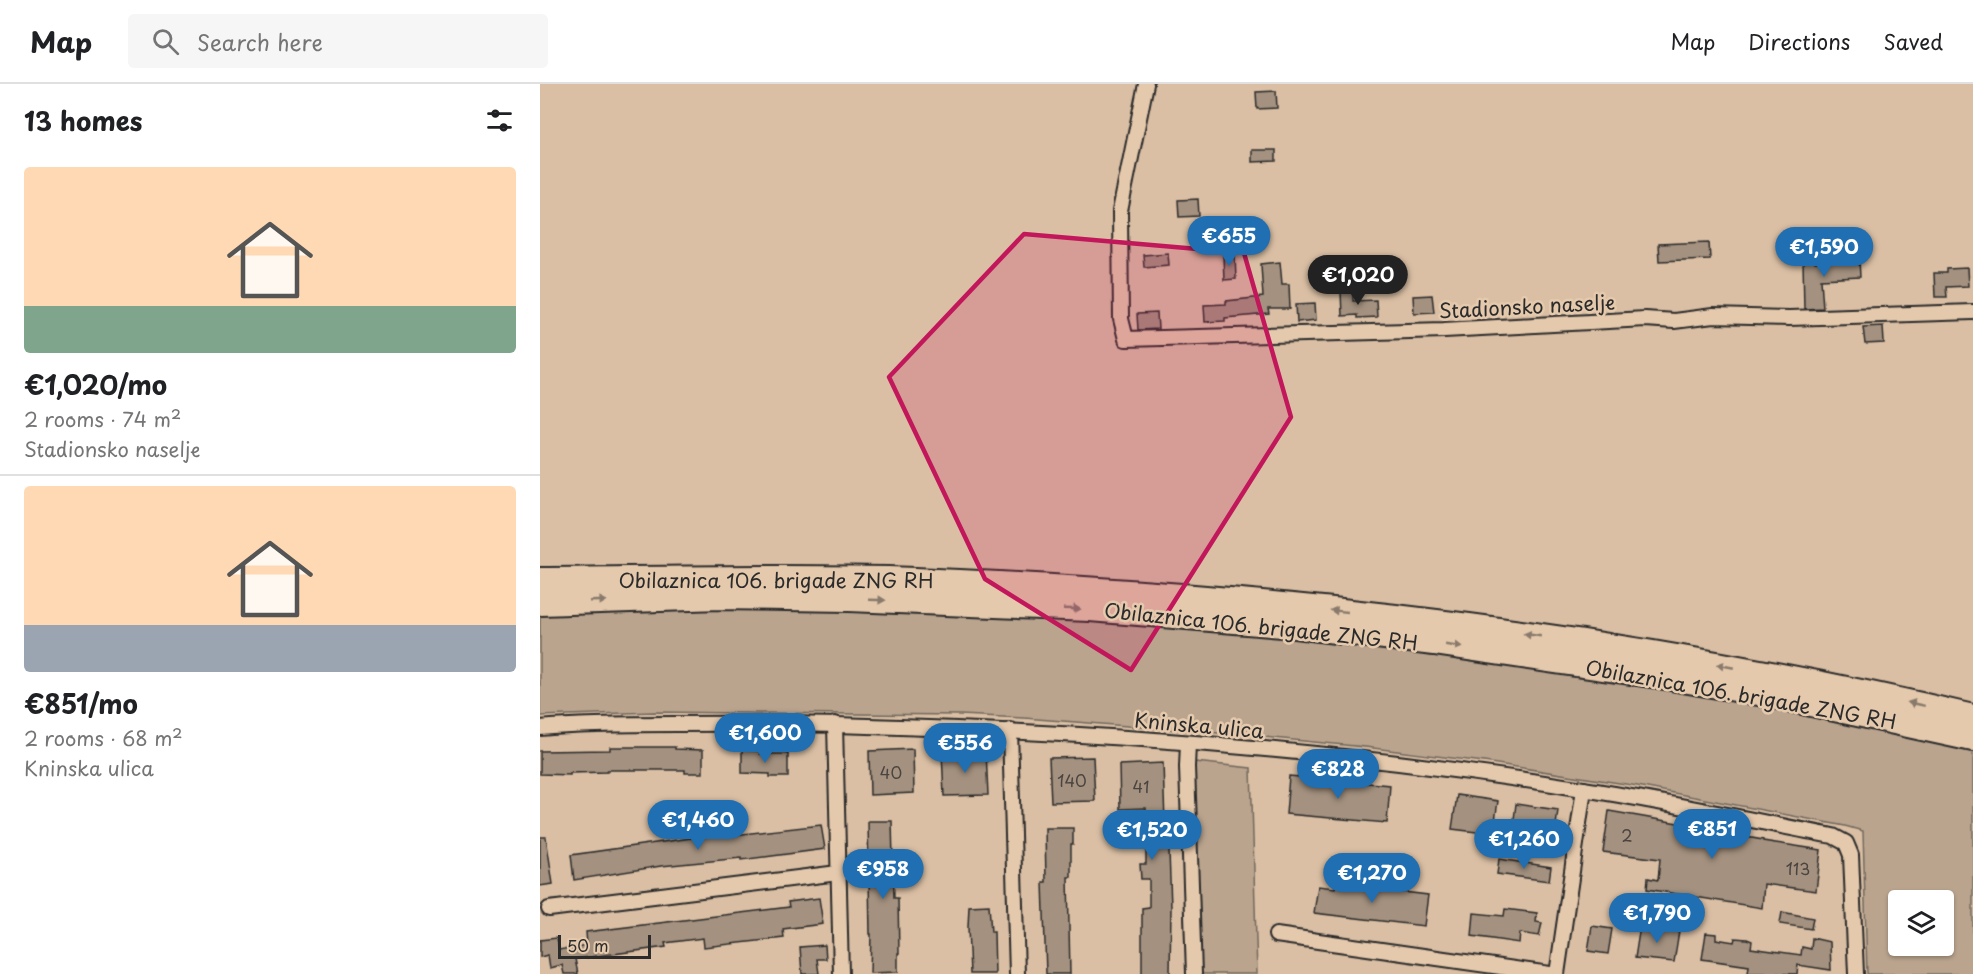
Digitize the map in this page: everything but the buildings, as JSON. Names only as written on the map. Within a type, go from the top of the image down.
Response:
[{"type":"highway","name":"Obilaznica 106. brigade ZNG RH","points":[[540,580],[783,577],[889,579],[972,582],[1216,598],[1378,615],[1592,644],[1751,671],[1973,717]]},
{"type":"highway","name":"Obilaznica 106. brigade ZNG RH","points":[[540,603],[720,597],[849,599],[1090,609],[1294,626],[1434,643],[1682,680],[1770,696],[1973,739]]},
{"type":"street","name":"Stadionsko naselje","points":[[1146,84],[1120,211],[1121,319],[1126,339],[1444,330],[1645,319],[1674,321],[1713,316],[1801,317],[1973,312]]},
{"type":"street","name":"Kninska ulica","points":[[540,728],[657,724],[835,724],[1010,730],[1340,757],[1584,789],[1833,836],[1846,843],[1851,855],[1856,974]]},
{"type":"street","points":[[835,724],[841,974]]},
{"type":"street","points":[[1010,730],[1017,974]]},
{"type":"street","points":[[1188,743],[1194,974]]},
{"type":"street","points":[[1557,974],[1584,789]]},
{"type":"street","points":[[549,909],[838,873]]},
{"type":"street","points":[[1276,934],[1550,974]]},
{"type":"highlighted area","points":[[1024,234],[1244,253],[1291,417],[1131,670],[985,579],[889,377]]},
{"type":"shaded area","points":[[785,605],[1211,625],[1660,682],[1973,744],[1973,974],[1867,974],[1863,831],[1632,785],[1484,762],[1365,747],[1024,718],[960,715],[653,712],[540,716],[540,610]]},
{"type":"shaded area","points":[[1195,762],[1251,768],[1257,974],[1200,974]]}]
